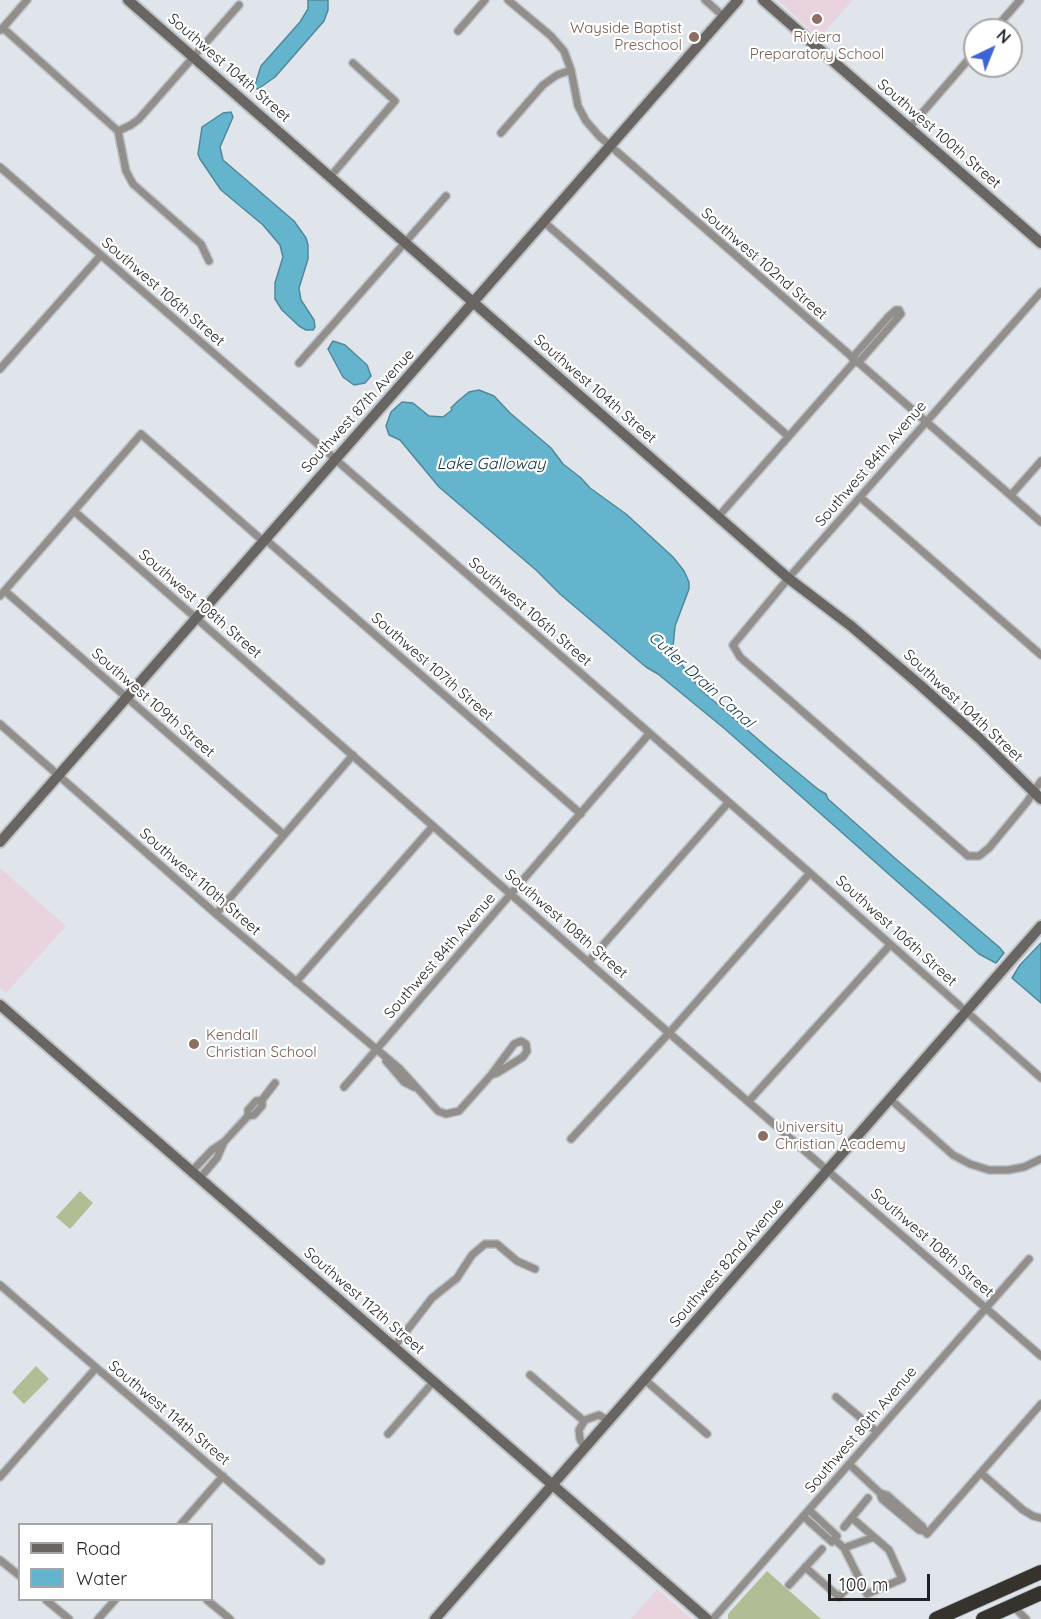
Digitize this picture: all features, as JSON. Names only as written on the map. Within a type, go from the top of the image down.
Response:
[{"type":"highway","points":[[936,1619],[1041,1572]]},
{"type":"highway","points":[[997,1592],[1012,1606]]},
{"type":"highway","points":[[983,1619],[1041,1593]]},
{"type":"street","points":[[27,0],[1,30],[118,130],[130,180],[201,244],[209,261]]},
{"type":"street","name":"Southwest 104th Street","points":[[128,0],[788,579],[851,626],[912,678],[979,738],[1037,796]]},
{"type":"street","points":[[458,31],[485,0]]},
{"type":"street","name":"Southwest 102nd Street","points":[[508,0],[566,54],[580,111],[595,133],[1041,522]]},
{"type":"street","points":[[705,0],[723,16]]},
{"type":"street","name":"Southwest 87th Avenue","points":[[0,842],[738,0]]},
{"type":"street","name":"Southwest 100th Street","points":[[763,0],[1041,243]]},
{"type":"street","points":[[1004,18],[1020,0]]},
{"type":"street","points":[[118,130],[139,119],[239,5]]},
{"type":"street","points":[[330,177],[395,101],[353,63]]},
{"type":"street","points":[[909,128],[963,66]]},
{"type":"street","points":[[501,133],[543,85],[557,75],[571,70]]},
{"type":"street","name":"Southwest 106th Street","points":[[0,167],[810,873],[1041,1078]]},
{"type":"street","points":[[299,363],[447,196]]},
{"type":"street","points":[[544,222],[788,436]]},
{"type":"street","points":[[0,369],[101,255]]},
{"type":"street","name":"Southwest 84th Avenue","points":[[1037,796],[983,854],[975,857],[964,854],[740,657],[734,650],[734,642],[1041,292]]},
{"type":"street","points":[[718,517],[788,436],[853,359],[890,316],[899,310],[901,314],[853,359]]},
{"type":"street","name":"Southwest 107th Street","points":[[74,511],[141,434],[581,814]]},
{"type":"street","points":[[1011,495],[1041,460]]},
{"type":"street","points":[[860,497],[1041,655]]},
{"type":"street","points":[[2,593],[74,511]]},
{"type":"street","name":"Southwest 108th Street","points":[[74,511],[1041,1356]]},
{"type":"street","name":"Southwest 109th Street","points":[[2,593],[284,835]]},
{"type":"street","name":"Southwest 110th Street","points":[[0,724],[216,914],[400,1069],[438,1111],[446,1114],[459,1111],[491,1075]]},
{"type":"street","name":"Southwest 84th Avenue","points":[[344,1087],[649,734]]},
{"type":"street","points":[[216,914],[353,755]]},
{"type":"street","points":[[1037,796],[1041,781]]},
{"type":"street","points":[[588,962],[728,803]]},
{"type":"street","points":[[296,982],[433,826]]},
{"type":"street","points":[[571,1139],[669,1033],[810,873]]},
{"type":"street","name":"Southwest 82nd Avenue","points":[[435,1619],[1041,926]]},
{"type":"street","points":[[749,1101],[890,945]]},
{"type":"street","name":"Southwest 112th Street","points":[[0,1005],[707,1619]]},
{"type":"street","points":[[521,1041],[526,1044],[523,1057],[491,1075],[516,1043],[521,1041]]},
{"type":"street","points":[[196,1175],[217,1158],[224,1142],[248,1116],[254,1115],[262,1106],[262,1100],[275,1083]]},
{"type":"street","points":[[890,1099],[953,1155],[981,1168],[1014,1169],[1041,1159]]},
{"type":"street","points":[[394,1347],[432,1298],[457,1278],[472,1255],[488,1243],[497,1244],[517,1261],[535,1269]]},
{"type":"street","name":"Southwest 80th Avenue","points":[[713,1619],[1029,1259]]},
{"type":"street","name":"Southwest 114th Street","points":[[0,1285],[321,1561]]},
{"type":"street","points":[[0,1477],[96,1368]]},
{"type":"street","points":[[530,1375],[584,1421]]},
{"type":"street","points":[[644,1379],[707,1434]]},
{"type":"street","points":[[388,1434],[434,1381]]},
{"type":"street","points":[[836,1397],[877,1432]]},
{"type":"street","points":[[849,1464],[880,1493],[887,1495],[926,1532],[1041,1404]]},
{"type":"street","points":[[585,1448],[579,1435],[580,1426],[584,1421],[599,1415],[609,1421]]},
{"type":"street","points":[[981,1473],[1023,1510],[1038,1517]]},
{"type":"street","points":[[182,1523],[223,1476]]},
{"type":"street","points":[[844,1527],[868,1498]]},
{"type":"street","points":[[809,1510],[834,1539]]},
{"type":"street","points":[[803,1516],[844,1548],[867,1594],[902,1579],[889,1550],[852,1518]]},
{"type":"street","points":[[844,1548],[874,1537]]},
{"type":"street","points":[[789,1586],[822,1549]]},
{"type":"street","points":[[0,1560],[18,1574]]},
{"type":"street","points":[[805,1567],[839,1597],[858,1576]]},
{"type":"street","points":[[48,1601],[69,1619]]},
{"type":"street","points":[[98,1619],[113,1601]]},
{"type":"street","points":[[209,1601],[230,1619]]},
{"type":"street","points":[[1012,1606],[1026,1619]]},
{"type":"shaded area","name":"Riviera Preparatory School","points":[[778,0],[853,0],[819,38]]},
{"type":"shaded area","points":[[0,868],[66,926],[6,993],[0,988]]},
{"type":"shaded area","points":[[657,1589],[667,1598],[692,1619],[631,1619]]},
{"type":"green space","points":[[80,1191],[93,1203],[70,1229],[56,1217]]},
{"type":"green space","points":[[36,1366],[49,1379],[24,1404],[12,1392]]},
{"type":"green space","points":[[767,1571],[821,1619],[728,1619],[728,1614]]},
{"type":"water","points":[[308,0],[328,0],[328,10],[324,21],[275,77],[258,89],[254,88],[261,66],[300,22],[308,9]]},
{"type":"water","points":[[231,112],[233,117],[220,147],[223,160],[294,221],[306,238],[308,259],[299,288],[301,300],[314,320],[313,330],[306,330],[299,326],[282,310],[275,299],[275,283],[283,257],[280,245],[263,225],[221,190],[198,154],[202,127],[223,113]]},
{"type":"water","points":[[333,341],[345,345],[367,365],[371,376],[365,383],[354,385],[343,377],[328,349]]},
{"type":"water","name":"Lake Galloway","points":[[479,390],[494,396],[551,448],[563,464],[590,488],[626,514],[673,557],[684,571],[689,582],[689,589],[675,626],[673,647],[679,661],[701,690],[826,794],[828,799],[999,947],[1004,953],[996,963],[979,954],[725,729],[658,674],[646,667],[560,594],[536,570],[439,487],[400,440],[389,435],[386,426],[391,412],[402,402],[413,403],[429,416],[443,417],[469,392]]},
{"type":"water","points":[[1041,943],[1041,1003],[1012,978],[1020,965]]},
{"type":"place","name":"Riviera Preparatory School","points":[[817,19]]},
{"type":"place","name":"Wayside Baptist Preschool","points":[[694,37]]},
{"type":"place","name":"Kendall Christian School","points":[[194,1044]]},
{"type":"place","name":"University Christian Academy","points":[[763,1136]]},
{"type":"water label","name":"Cutler Drain Canal","points":[[701,680]]}]
